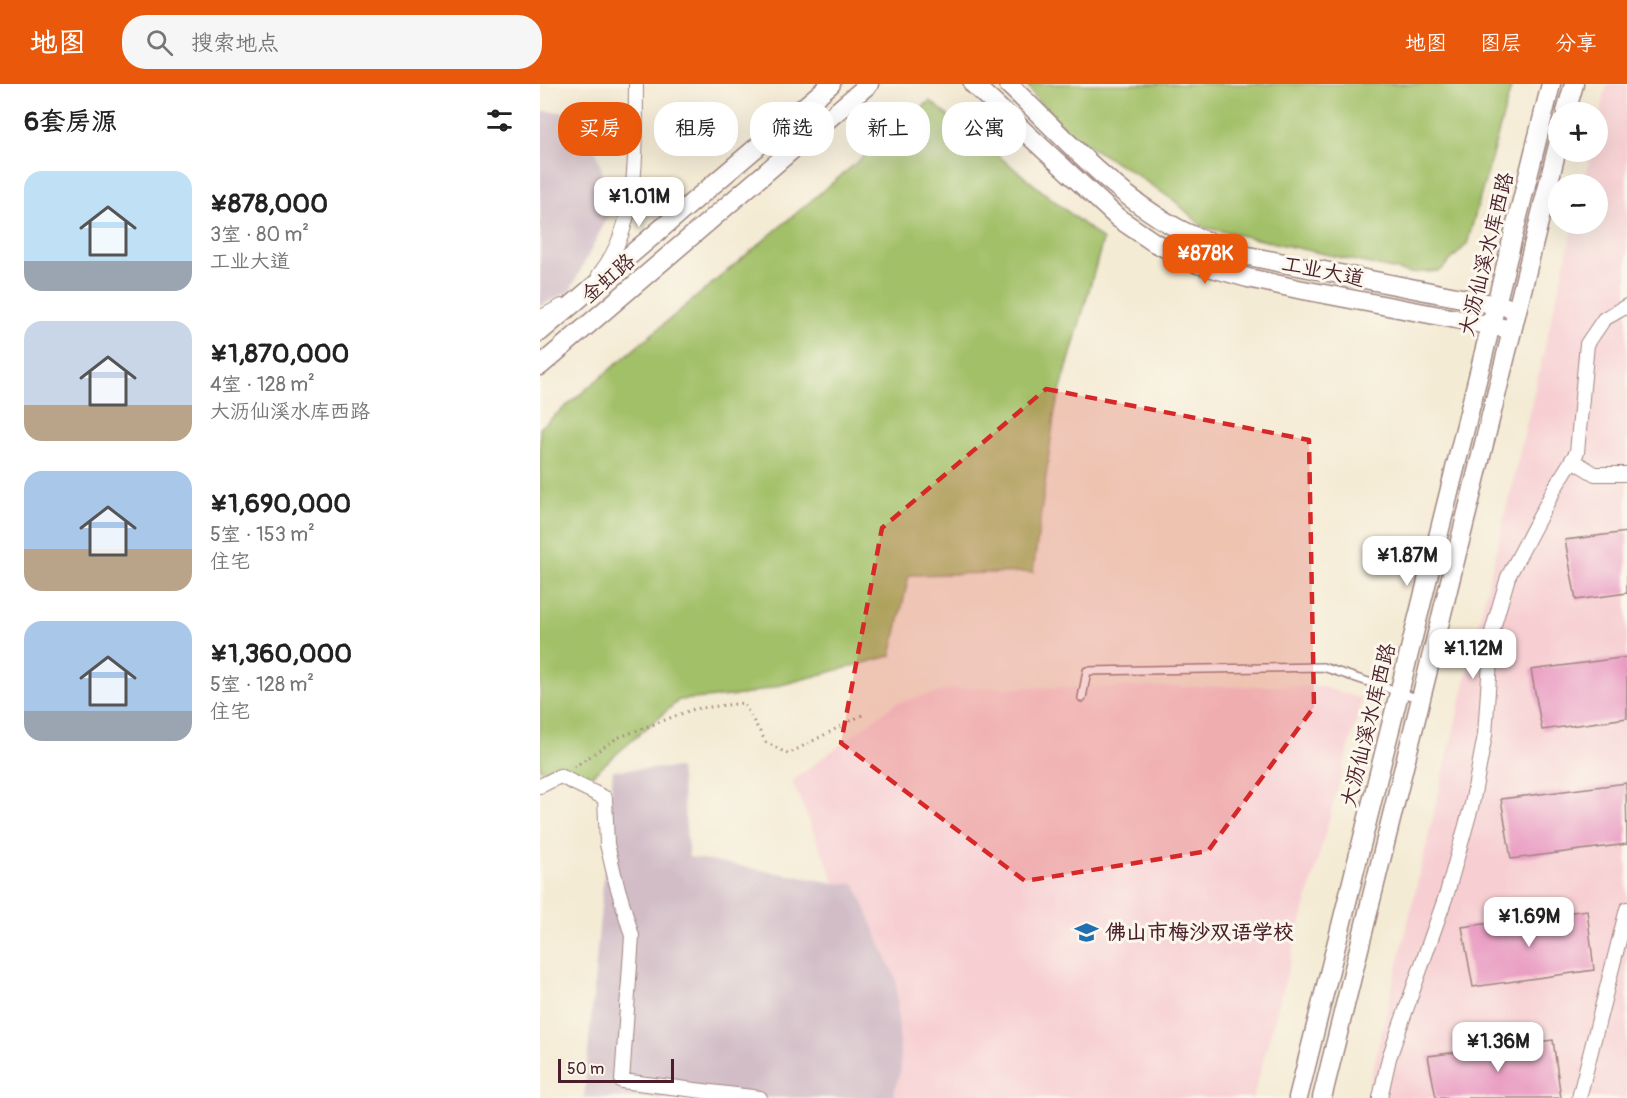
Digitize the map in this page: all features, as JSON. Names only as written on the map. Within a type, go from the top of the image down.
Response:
[{"type":"street","points":[[540,318],[583,295],[610,261],[621,237],[635,178],[636,84]]},
{"type":"street","name":"金虹路","points":[[540,332],[831,84]]},
{"type":"street","name":"金虹路","points":[[540,366],[869,84]]},
{"type":"street","name":"工业大道","points":[[973,84],[1118,218],[1155,243],[1187,259],[1248,278],[1513,330]]},
{"type":"street","name":"工业大道","points":[[1008,84],[1115,185],[1176,228],[1248,256],[1518,309]]},
{"type":"street","name":"大沥仙溪水库西路","points":[[1298,1098],[1551,84]]},
{"type":"street","points":[[1569,102],[1574,84]]},
{"type":"street","points":[[1322,1098],[1554,162]]},
{"type":"street","points":[[1380,1098],[1389,1058],[1447,893],[1472,804],[1485,735],[1492,632],[1508,577],[1556,486],[1577,452],[1587,344],[1604,319],[1627,306]]},
{"type":"street","points":[[1572,460],[1595,474],[1627,474]]},
{"type":"street","points":[[540,786],[560,776],[605,798],[607,843],[632,936],[622,1081],[722,1096],[760,1098]]},
{"type":"street","points":[[1579,1098],[1627,909]]},
{"type":"lane","points":[[1082,698],[1087,671],[1323,667],[1422,700]]},
{"type":"path","points":[[560,776],[617,738],[694,710],[743,703],[766,742],[788,754],[862,715]]},
{"type":"highlighted area","points":[[1046,389],[1309,440],[1314,707],[1208,851],[1025,881],[841,743],[882,528]]},
{"type":"shaded area","points":[[1607,84],[1627,84],[1627,1098],[1366,1098],[1572,234],[1608,234],[1608,174],[1586,174],[1588,162],[1608,162],[1608,102],[1603,102]]},
{"type":"shaded area","points":[[540,111],[558,112],[558,156],[597,156],[613,206],[570,291],[540,306]]},
{"type":"shaded area","name":"佛山市梅沙双语学校","points":[[1320,686],[1362,699],[1253,1098],[892,1098],[901,1070],[855,884],[835,883],[792,781],[896,703],[956,688]]},
{"type":"shaded area","points":[[680,768],[689,857],[835,883],[855,884],[896,980],[901,1070],[892,1098],[584,1098],[613,770]]},
{"type":"green space","points":[[1027,84],[1512,84],[1467,244],[1440,271],[1410,273],[1203,227],[1176,202],[1126,168],[1073,137],[1037,100]]},
{"type":"green space","points":[[929,102],[942,111],[942,156],[998,156],[1103,240],[1055,410],[1033,572],[909,575],[891,656],[743,695],[679,700],[592,775],[540,769],[540,428],[864,156],[930,156]]},
{"type":"building","points":[[1627,532],[1627,593],[1576,600],[1565,540]]},
{"type":"building","points":[[1627,657],[1627,718],[1542,730],[1531,670]]},
{"type":"building","points":[[1626,783],[1627,844],[1511,859],[1501,799]]},
{"type":"building","points":[[1587,910],[1594,970],[1473,987],[1462,927]]},
{"type":"building","points":[[1553,1040],[1561,1098],[1436,1098],[1428,1056]]},
{"type":"place","name":"佛山市梅沙双语学校","points":[[1087,932]]}]
